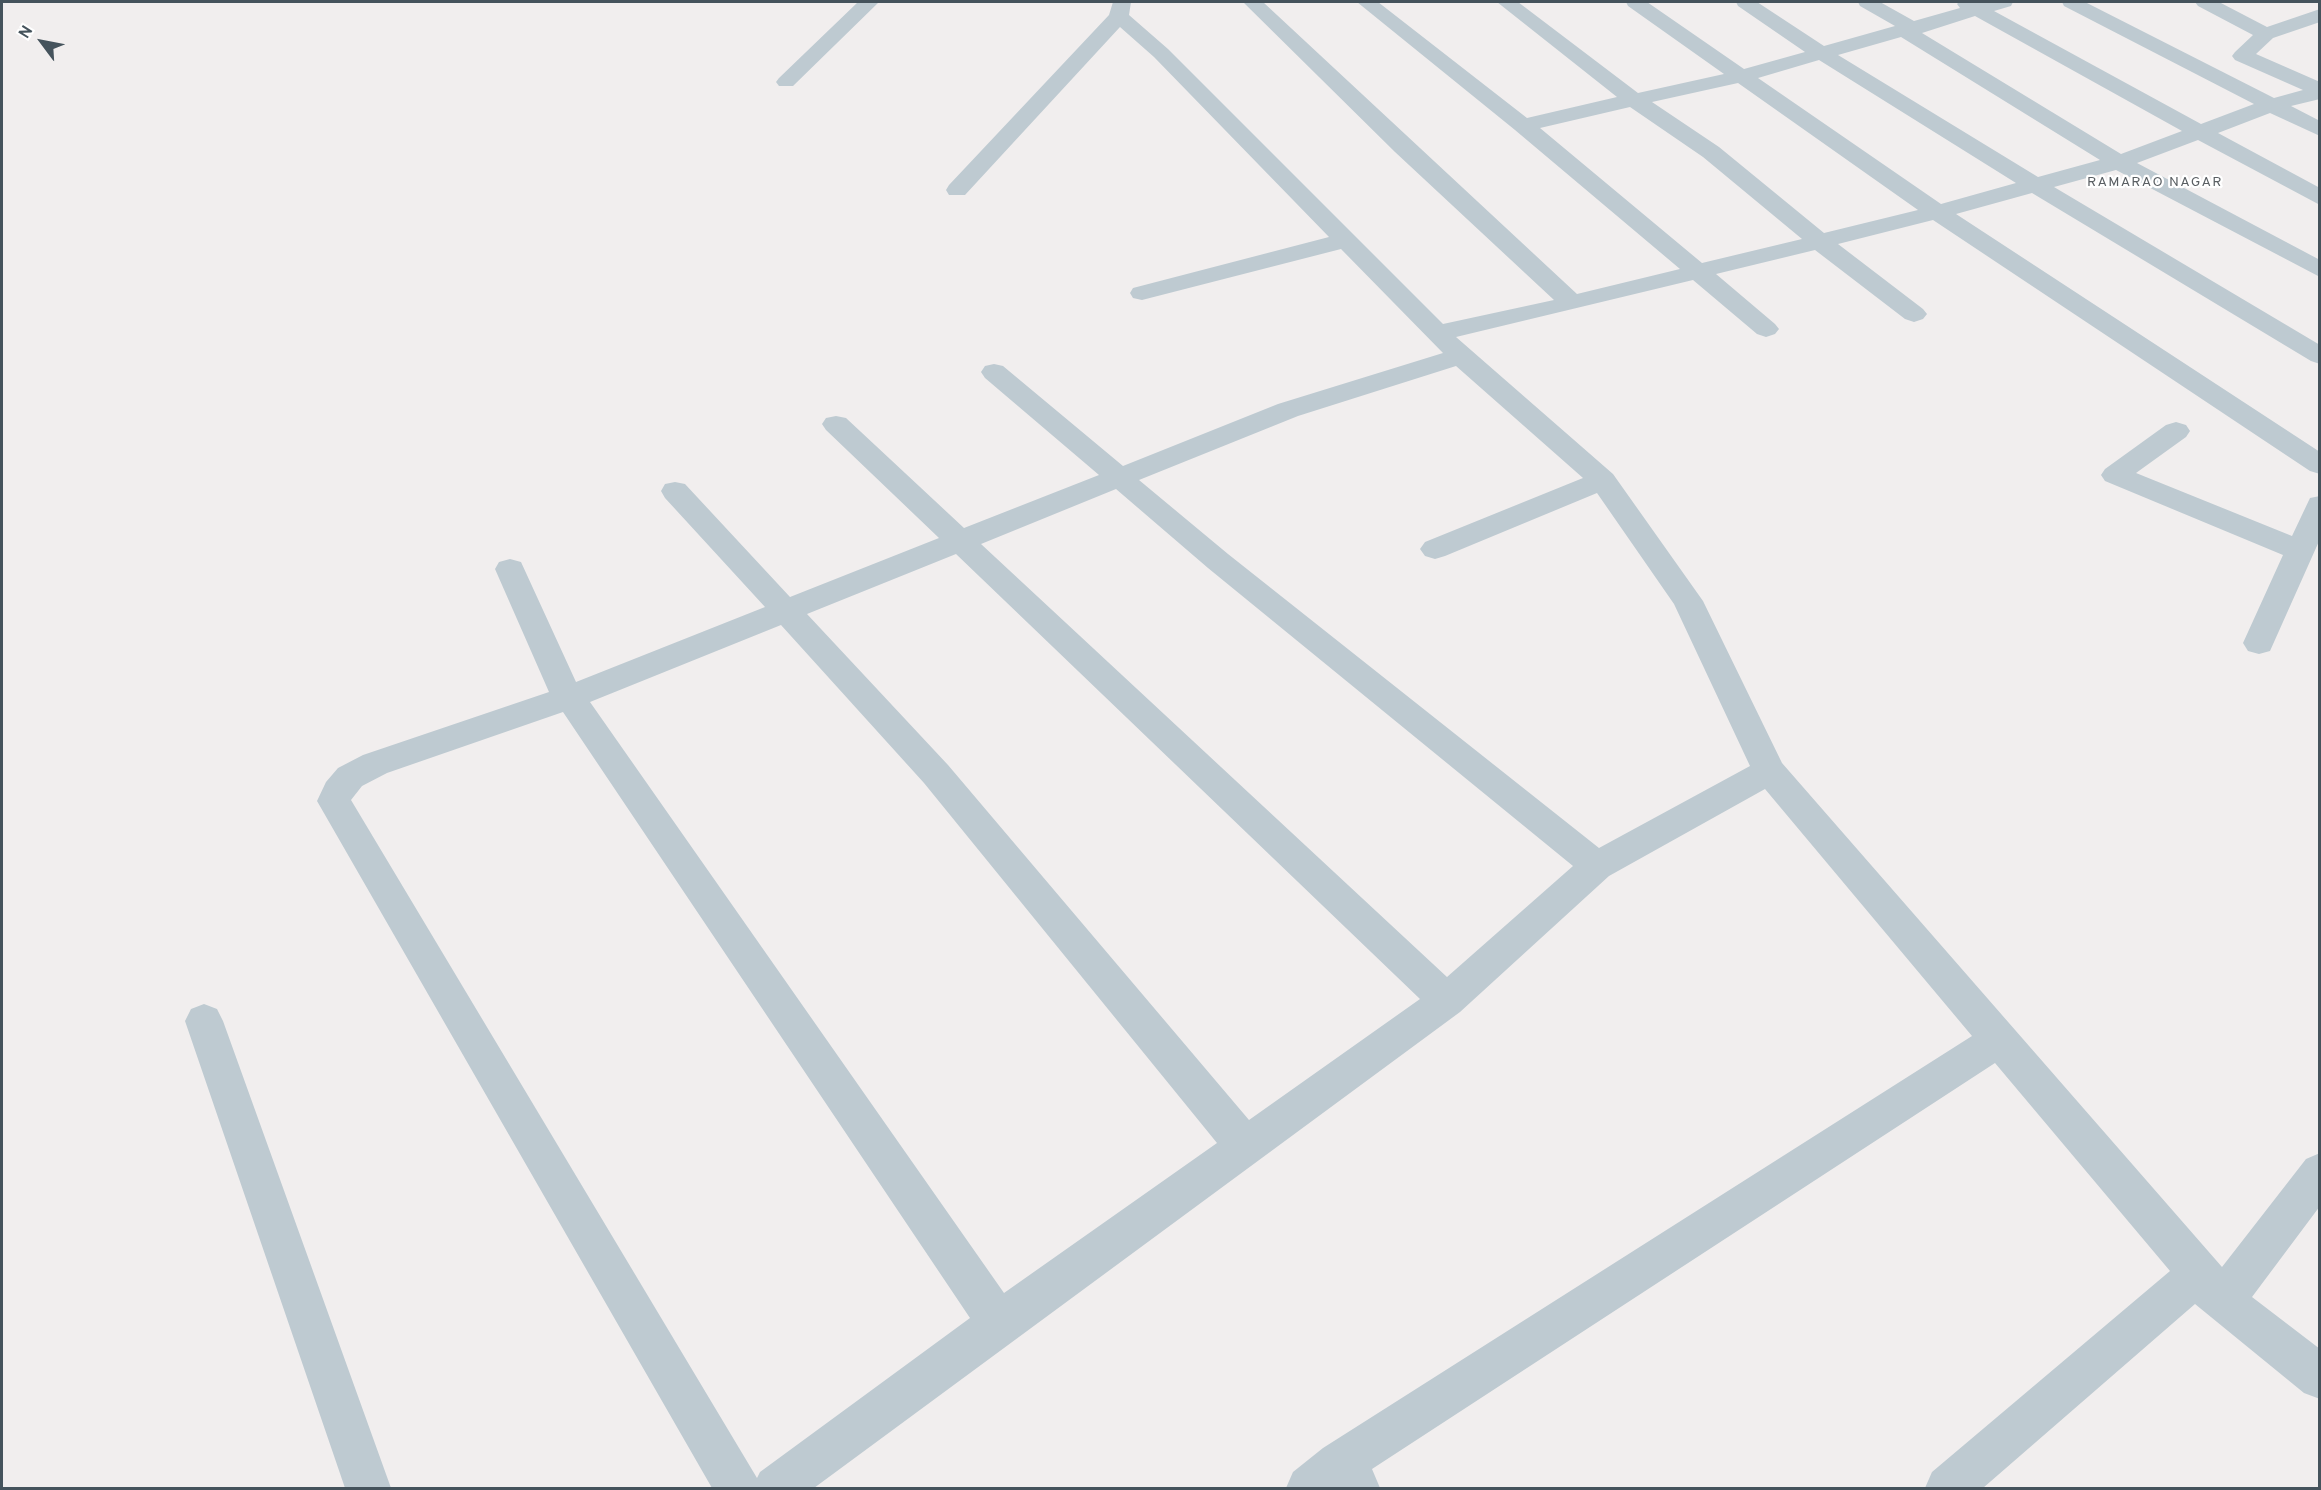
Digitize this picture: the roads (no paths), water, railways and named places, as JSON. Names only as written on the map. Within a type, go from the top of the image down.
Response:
[{"type":"street","points":[[786,82],[869,2]]},
{"type":"street","points":[[1252,2],[1403,147],[1572,303]]},
{"type":"street","points":[[1366,2],[1523,125],[1766,329]]},
{"type":"street","points":[[1506,2],[1635,100],[1711,152],[1819,241],[1914,314]]},
{"type":"street","points":[[1635,2],[1937,213],[2319,465]]},
{"type":"street","points":[[1745,2],[1821,53],[2033,184],[2319,356]]},
{"type":"street","points":[[1867,2],[2119,162],[2319,270]]},
{"type":"street","points":[[1523,125],[1741,76],[1910,30],[1969,5],[2004,2]]},
{"type":"street","points":[[2071,2],[2319,130]]},
{"type":"street","points":[[2205,2],[2266,34]]},
{"type":"street","points":[[1969,5],[2319,198]]},
{"type":"street","points":[[957,190],[1121,9],[1161,53],[1449,345],[1602,480],[1688,601],[1769,771],[2223,1301]]},
{"type":"street","points":[[2319,15],[2266,34],[2242,56],[2319,91]]},
{"type":"street","points":[[738,1488],[334,801],[338,791],[350,777],[375,765],[570,697],[787,612],[956,541],[1449,345],[1572,303],[1937,213],[2033,184],[2119,162],[2202,133],[2272,105],[2319,91]]},
{"type":"street","points":[[1142,293],[1346,240]]},
{"type":"street","points":[[994,372],[1218,561],[1597,866]]},
{"type":"street","points":[[836,424],[956,541],[1447,1001]]},
{"type":"street","points":[[2176,431],[2115,475],[2300,551]]},
{"type":"street","points":[[1435,549],[1602,480]]},
{"type":"street","points":[[675,491],[936,774],[1245,1146]]},
{"type":"street","points":[[2259,643],[2319,505]]},
{"type":"street","points":[[510,569],[558,680],[999,1323]]},
{"type":"street","points":[[776,1488],[999,1323],[1447,1001],[1597,866],[1769,771]]},
{"type":"street","points":[[204,1021],[368,1488]]},
{"type":"street","points":[[1335,1480],[1999,1039]]},
{"type":"street","points":[[2223,1301],[2319,1172]]},
{"type":"street","points":[[1948,1488],[2196,1276],[2223,1301],[2319,1377]]},
{"type":"district","name":"RAMARAO NAGAR","points":[[2155,183]]}]
